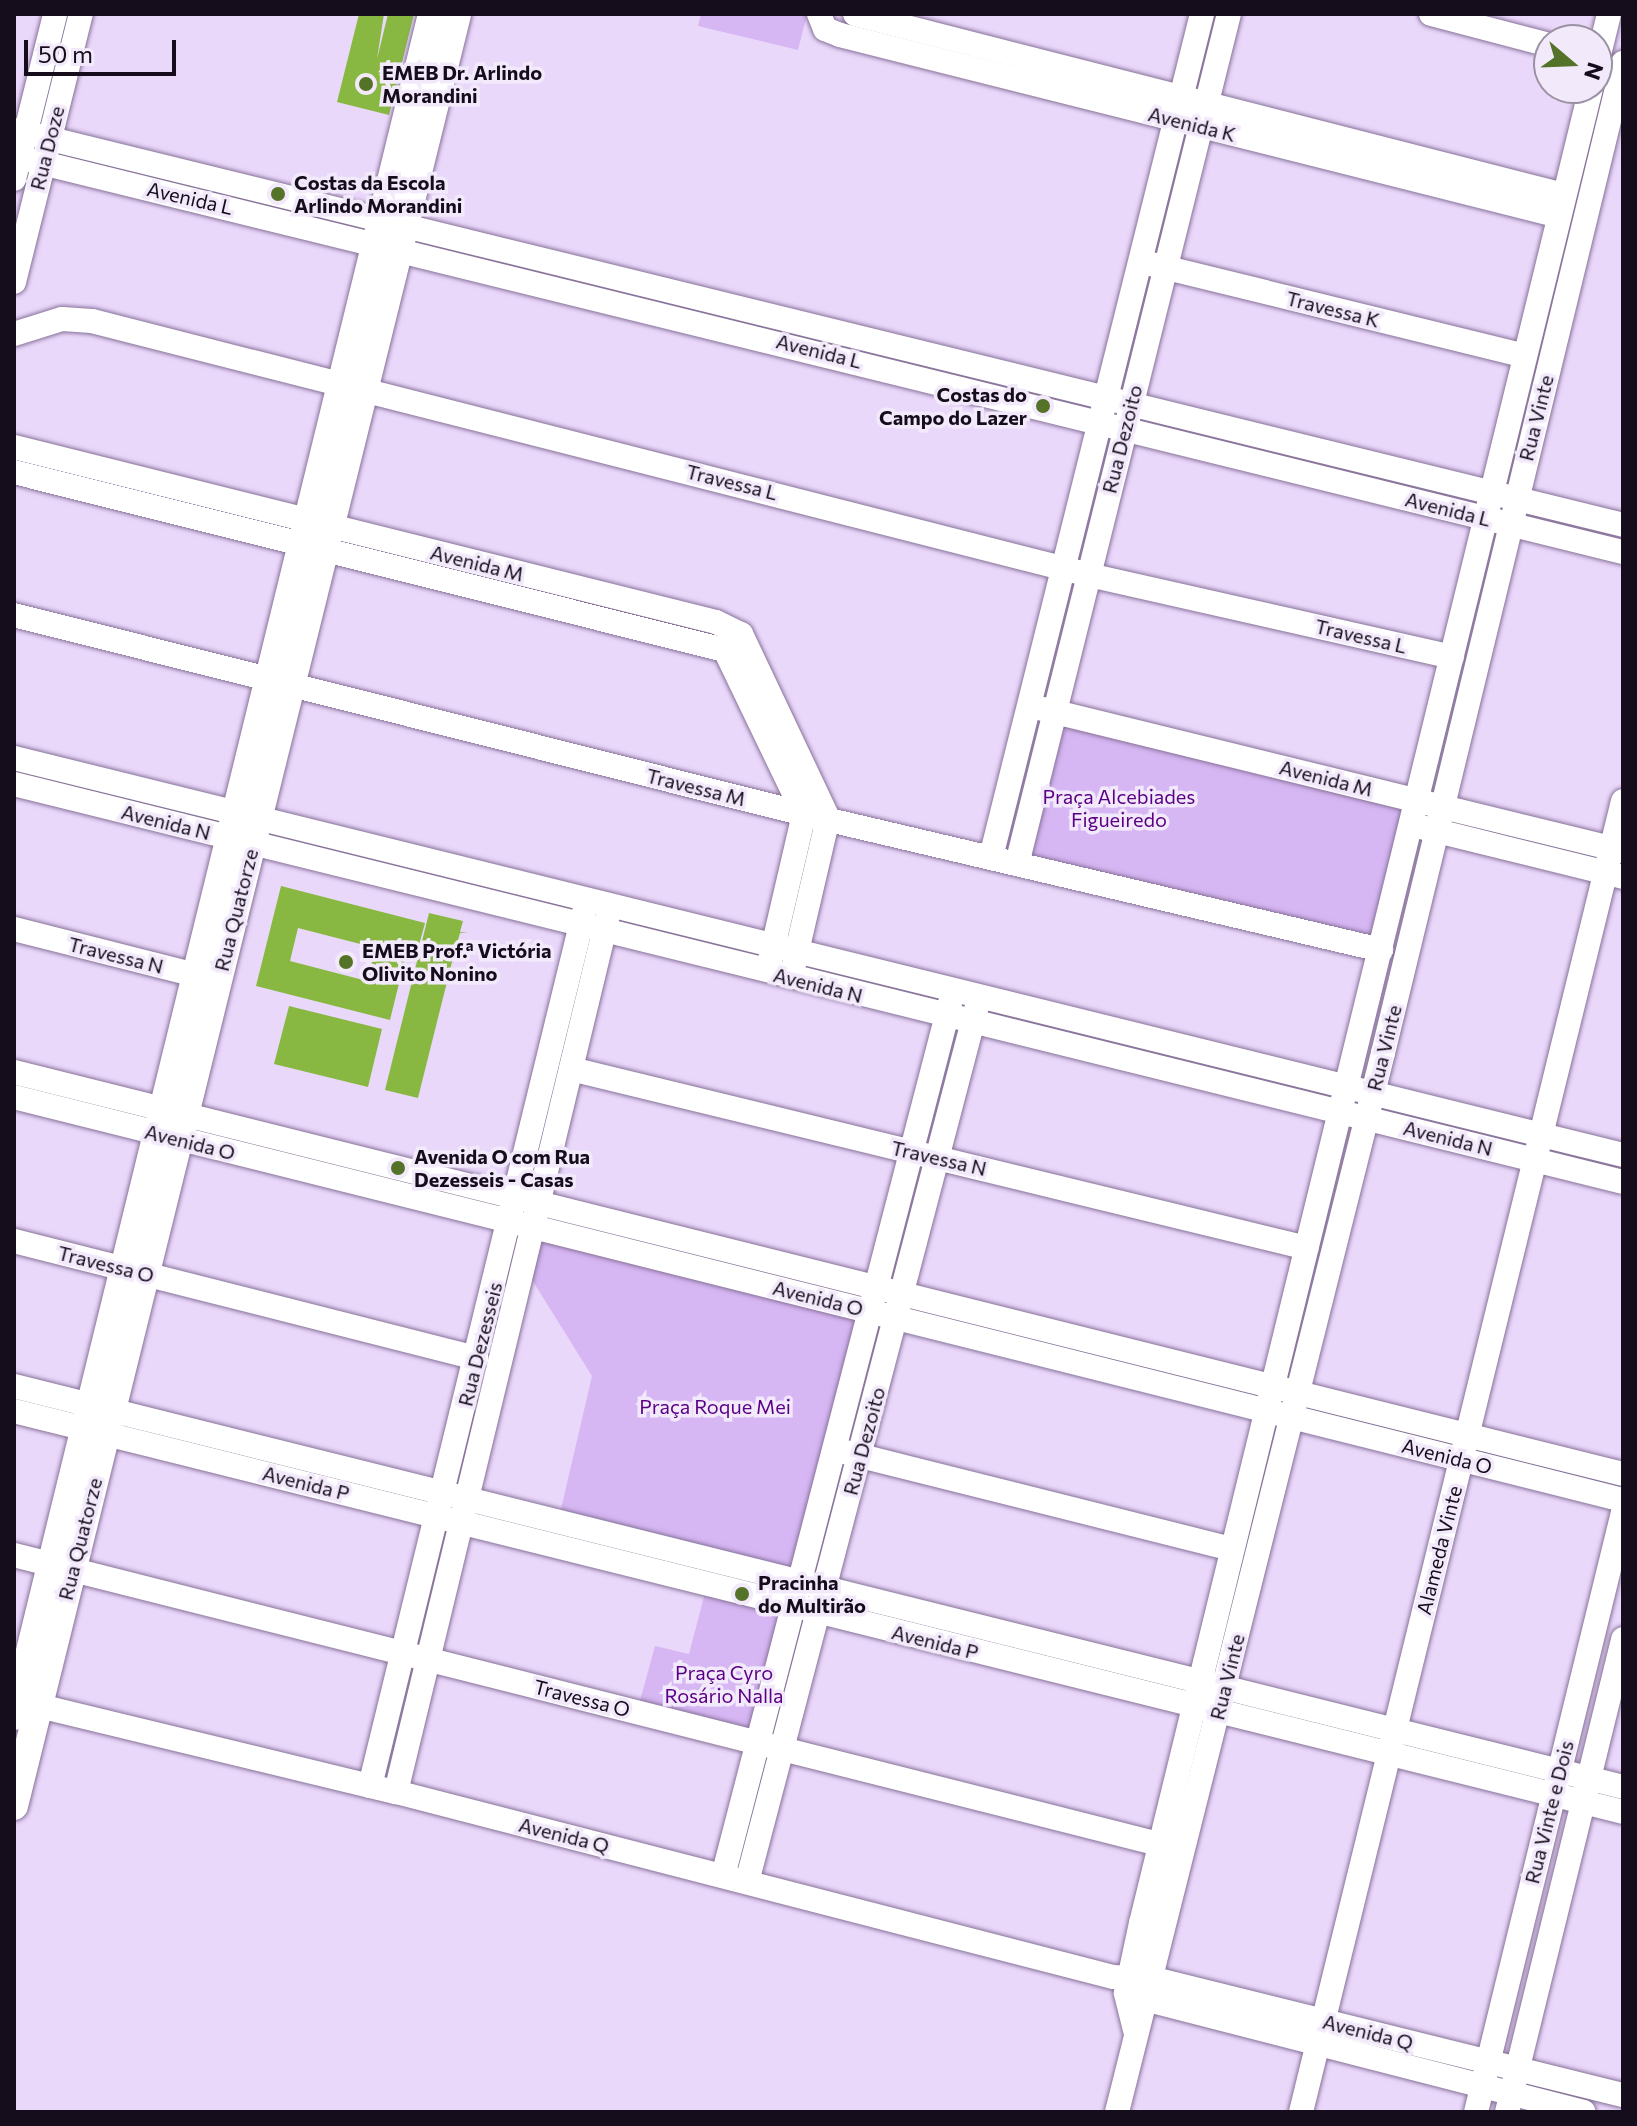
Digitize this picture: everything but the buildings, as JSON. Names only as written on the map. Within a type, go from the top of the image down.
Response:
[{"type":"street","name":"Rua Doze","points":[[16,164],[20,132],[55,14]]},
{"type":"street","name":"Rua Doze","points":[[14,282],[81,14]]},
{"type":"street","name":"Rua Quatorze","points":[[391,233],[432,14]]},
{"type":"street","name":"Rua Quatorze","points":[[14,1806],[22,1712],[62,1567],[391,233],[457,14]]},
{"type":"street","name":"Avenida K","points":[[855,14],[1207,101],[1562,206]]},
{"type":"street","name":"Rua Dezoito","points":[[1153,264],[1175,120],[1202,14]]},
{"type":"street","name":"Rua Dezoito","points":[[991,857],[1065,568],[1116,412],[1153,264],[1201,126],[1229,14]]},
{"type":"street","points":[[1431,14],[1533,41]]},
{"type":"street","name":"Avenida K","points":[[832,23],[1175,120],[1562,206]]},
{"type":"street","name":"Rua Vinte","points":[[1135,1985],[1221,1701],[1373,1094],[1517,497],[1617,114],[1623,63]]},
{"type":"street","name":"Rua Vinte","points":[[1117,2112],[1135,2030],[1135,1985],[1159,1844],[1587,104]]},
{"type":"street","points":[[1599,104],[1617,114]]},
{"type":"street","name":"Avenida L","points":[[20,132],[391,233],[687,307],[1116,412],[1517,497],[1623,525]]},
{"type":"street","name":"Avenida L","points":[[16,164],[43,164],[391,233]]},
{"type":"street","name":"Travessa K","points":[[1153,264],[1525,356]]},
{"type":"street","name":"Travessa L","points":[[14,334],[78,318],[1089,575],[1452,657]]},
{"type":"street","name":"Avenida L","points":[[1116,412],[1485,519],[1623,552]]},
{"type":"street","name":"Rua Dezoito","points":[[1017,864],[1089,575],[1116,412]]},
{"type":"street","name":"Avenida M","points":[[14,447],[317,535],[748,642],[816,816]]},
{"type":"street","name":"Avenida M","points":[[14,472],[317,535]]},
{"type":"street","name":"Travessa M","points":[[14,615],[816,816],[1381,950]]},
{"type":"street","name":"Avenida M","points":[[1030,705],[1617,850]]},
{"type":"street","name":"Avenida N","points":[[14,758],[592,929],[781,963],[950,1005],[973,1024],[1623,1182]]},
{"type":"street","name":"Avenida N","points":[[14,784],[244,828],[598,904],[781,963]]},
{"type":"street","name":"Alameda Vinte","points":[[1301,2112],[1541,1135],[1614,875],[1623,801]]},
{"type":"street","points":[[781,963],[816,816]]},
{"type":"street","points":[[1411,825],[1614,875]]},
{"type":"street","name":"Rua Dezesseis","points":[[370,1786],[404,1652],[452,1507],[598,904]]},
{"type":"street","name":"Travessa N","points":[[14,929],[207,978]]},
{"type":"street","name":"Rua Dezesseis","points":[[396,1792],[428,1659],[476,1358],[571,1069],[592,929]]},
{"type":"street","name":"Rua Dezoito","points":[[747,1882],[979,999]]},
{"type":"street","name":"Avenida N","points":[[950,1005],[979,999],[1623,1155]]},
{"type":"street","name":"Rua Dezoito","points":[[723,1876],[950,1005]]},
{"type":"street","name":"Travessa N","points":[[571,1069],[1307,1248]]},
{"type":"street","name":"Avenida O","points":[[14,1072],[171,1124],[524,1213],[899,1306],[1297,1393],[1623,1474]]},
{"type":"street","name":"Avenida O","points":[[14,1097],[171,1124]]},
{"type":"street","name":"Travessa O","points":[[14,1241],[476,1358]]},
{"type":"street","name":"Avenida O","points":[[899,1306],[1265,1412],[1623,1500]]},
{"type":"street","name":"Avenida P","points":[[14,1386],[98,1419],[452,1507],[660,1547],[825,1588],[944,1619],[1195,1695]]},
{"type":"street","name":"Avenida P","points":[[14,1411],[98,1419]]},
{"type":"street","points":[[836,1450],[1230,1549]]},
{"type":"street","name":"Avenida P","points":[[452,1507],[656,1572],[818,1613],[937,1642],[1195,1695],[1586,1790],[1623,1812]]},
{"type":"street","name":"Rua Vinte e Dois","points":[[1476,2112],[1623,1512]]},
{"type":"street","points":[[656,1572],[660,1547]]},
{"type":"street","name":"Travessa O","points":[[14,1555],[1159,1844]]},
{"type":"street","points":[[937,1642],[944,1619]]},
{"type":"street","name":"Rua Vinte e Dois","points":[[1510,2103],[1623,1639]]},
{"type":"street","name":"Avenida Q","points":[[22,1712],[396,1792],[1135,1985],[1317,2046],[1482,2087],[1510,2103],[1583,2112]]},
{"type":"street","name":"Avenida P","points":[[1586,1790],[1623,1787]]},
{"type":"street","name":"Avenida Q","points":[[1135,1985],[1324,2020],[1623,2095]]},
{"type":"green space","points":[[701,14],[807,14],[798,50],[698,26]]},
{"type":"green space","name":"Praça Alcebiades Figueiredo","points":[[1056,713],[1417,801],[1380,950],[1017,864]]},
{"type":"green space","name":"Praça Roque Mei","points":[[532,1227],[871,1312],[800,1582],[558,1522],[592,1376],[524,1267]]},
{"type":"green space","name":"Praça Cyro Rosário Nalla","points":[[707,1585],[794,1607],[758,1743],[637,1712],[655,1646],[689,1654]]},
{"type":"place","name":"EMEB Dr. Arlindo Morandini","points":[[366,84]]},
{"type":"place","name":"Costas da Escola Arlindo Morandini","points":[[278,194]]},
{"type":"place","name":"Costas do Campo do Lazer","points":[[1043,406]]},
{"type":"place","name":"EMEB Prof.ª Victória Olivito Nonino","points":[[346,962]]},
{"type":"place","name":"Avenida O com Rua Dezesseis - Casas","points":[[398,1168]]},
{"type":"place","name":"Pracinha do Multirão","points":[[742,1594]]}]
